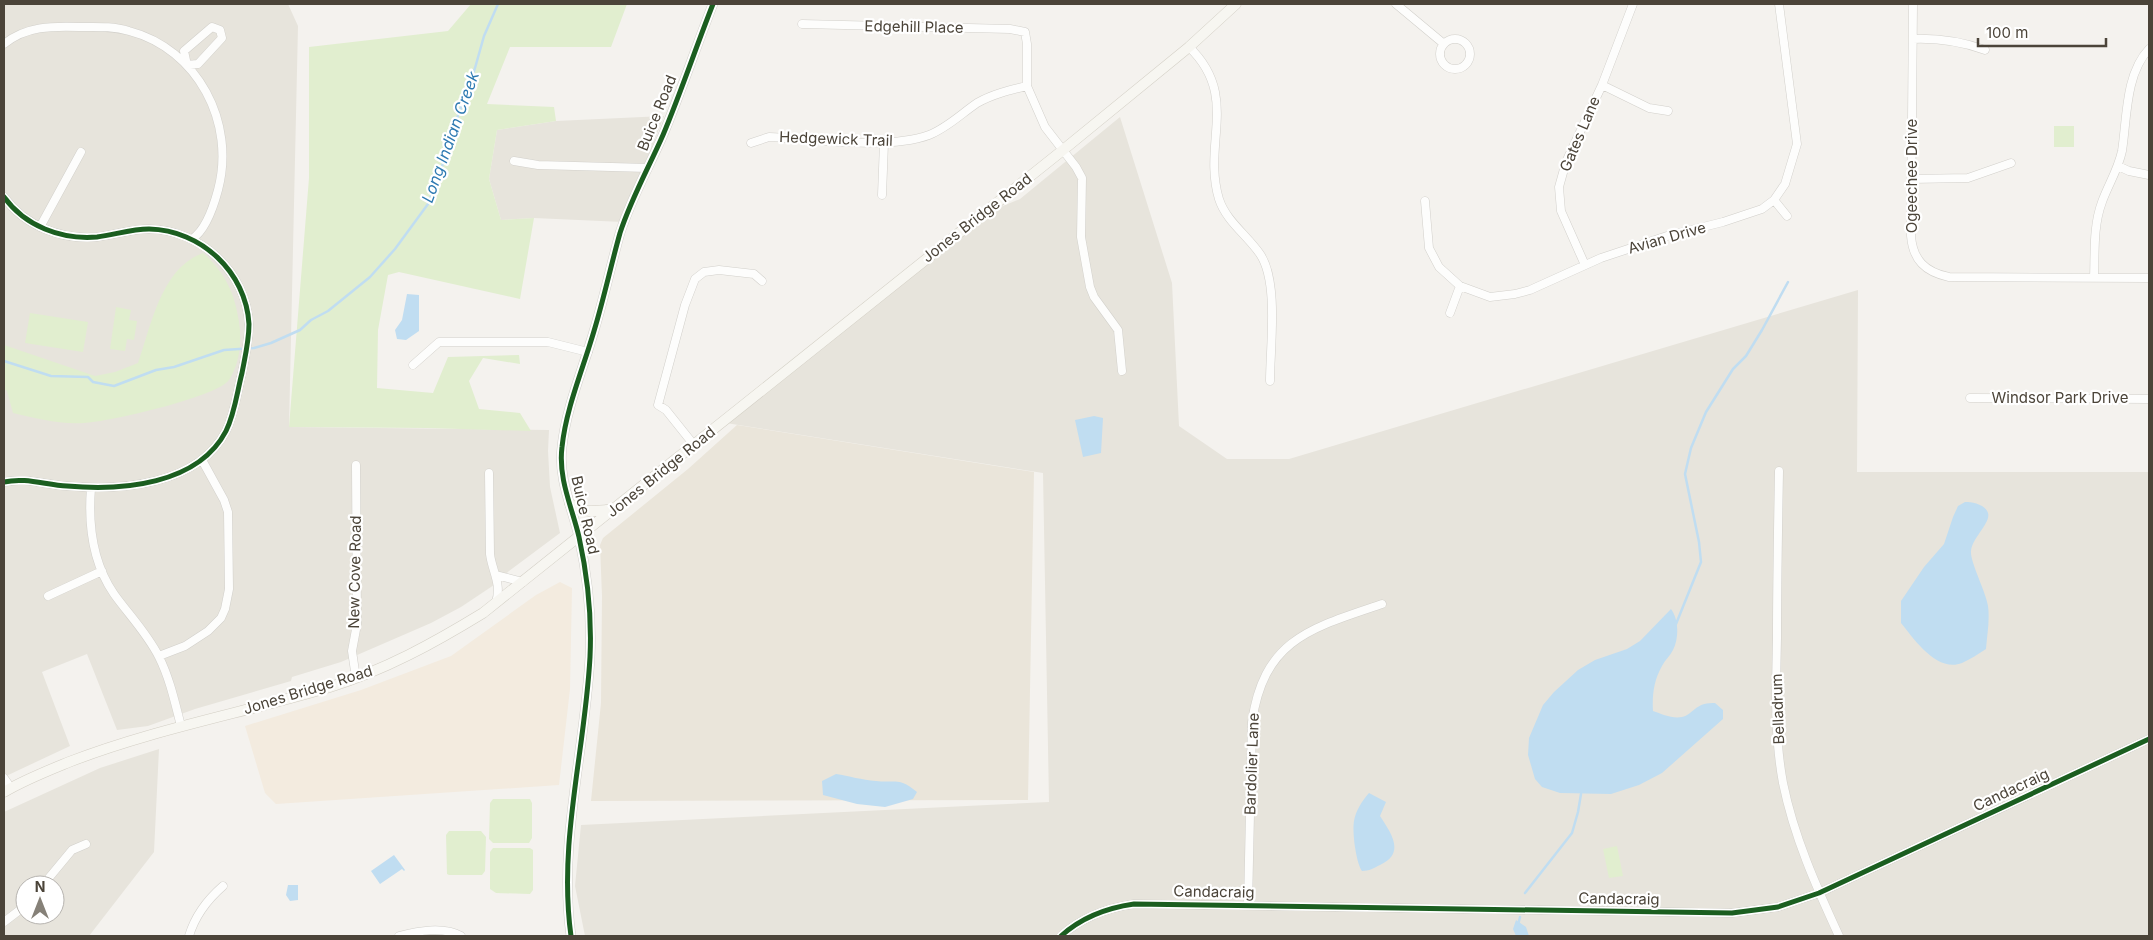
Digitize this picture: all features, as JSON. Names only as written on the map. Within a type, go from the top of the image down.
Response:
[{"type":"main road","name":"Jones Bridge Road","points":[[7,790],[96,752],[181,726],[331,687],[402,659],[439,640],[496,603],[524,582],[1063,150],[1189,47],[1236,4]]},
{"type":"main road","points":[[570,504],[585,511],[615,509]]},
{"type":"street","name":"Buice Road","points":[[571,936],[567,894],[569,838],[585,712],[590,632],[590,592],[579,538],[562,474],[561,449],[565,426],[604,298],[621,232],[668,124],[713,4]]},
{"type":"street","points":[[1396,4],[1444,44]]},
{"type":"street","name":"Gates Lane","points":[[1585,265],[1561,212],[1559,187],[1566,162],[1602,84],[1633,4]]},
{"type":"street","name":"Avian Drive","points":[[1425,201],[1429,248],[1439,267],[1460,286],[1490,296],[1515,294],[1530,290],[1585,265],[1667,236],[1723,222],[1762,209],[1774,200],[1785,184],[1797,144],[1779,4]]},
{"type":"street","name":"Ogeechee Drive","points":[[1913,4],[1912,245],[1918,261],[1931,271],[1948,277],[2149,278]]},
{"type":"street","name":"Edgehill Place","points":[[802,24],[1010,29],[1025,32],[1028,44],[1027,86]]},
{"type":"street","points":[[4,44],[22,33],[54,26],[129,30],[151,39],[170,50],[187,65],[202,84],[214,106],[221,128],[223,152],[222,177],[216,200],[204,224],[192,239]]},
{"type":"street","points":[[212,27],[220,30],[222,38],[204,58],[198,64],[187,65],[184,51],[212,27]]},
{"type":"street","points":[[1453,39],[1464,41],[1470,49],[1468,64],[1459,69],[1445,66],[1440,58],[1441,48],[1444,44],[1453,39]]},
{"type":"street","points":[[1913,39],[1947,39],[1985,50]]},
{"type":"street","points":[[1189,47],[1206,67],[1215,91],[1216,179],[1219,199],[1230,219],[1260,254],[1270,276],[1272,294],[1270,382]]},
{"type":"street","points":[[2094,278],[2097,217],[2118,166],[2122,150],[2124,117],[2137,68],[2149,49]]},
{"type":"street","points":[[1602,84],[1649,108],[1668,110]]},
{"type":"street","points":[[1027,86],[1045,127],[1076,166],[1082,178],[1081,237],[1090,286],[1094,297],[1118,330],[1122,371]]},
{"type":"street","name":"Hedgewick Trail","points":[[751,143],[769,137],[884,143],[929,135],[950,124],[987,98],[1027,86]]},
{"type":"street","points":[[882,195],[884,143]]},
{"type":"street","points":[[40,227],[81,152]]},
{"type":"street","points":[[514,161],[538,165],[648,168]]},
{"type":"street","points":[[1911,179],[1968,178],[2011,163]]},
{"type":"street","points":[[2118,166],[2129,171],[2149,175]]},
{"type":"street","points":[[4,197],[18,212],[40,227],[58,234],[96,237],[150,229],[172,232],[192,239],[214,254],[232,274],[244,299],[249,325],[247,349],[231,419],[220,441],[202,460],[182,472],[121,486],[91,488],[27,480],[4,482]]},
{"type":"street","points":[[1774,200],[1788,216]]},
{"type":"street","points":[[694,445],[666,410],[658,405],[685,305],[695,279],[704,272],[719,270],[754,274],[762,281]]},
{"type":"street","points":[[1450,313],[1460,286]]},
{"type":"street","points":[[413,365],[439,342],[548,342],[588,352]]},
{"type":"street","name":"Windsor Park Drive","points":[[1970,398],[2149,399]]},
{"type":"street","points":[[159,656],[185,646],[208,631],[221,618],[228,600],[228,512],[224,500],[202,460]]},
{"type":"street","name":"New Cove Road","points":[[356,465],[356,624],[352,651],[356,678]]},
{"type":"street","name":"Belladrum","points":[[1779,471],[1776,701],[1778,744],[1783,781],[1803,855],[1839,936]]},
{"type":"street","points":[[490,473],[490,554],[491,564],[496,575],[498,595],[496,603]]},
{"type":"street","points":[[91,488],[90,530],[102,571],[114,593],[144,632],[159,656],[170,684],[181,726]]},
{"type":"street","points":[[48,596],[102,571]]},
{"type":"street","points":[[496,575],[524,582]]},
{"type":"street","name":"Bardolier Lane","points":[[1248,905],[1252,722],[1255,701],[1261,683],[1279,655],[1303,634],[1323,624],[1382,604]]},
{"type":"street","name":"Candacraig","points":[[1061,936],[1088,916],[1111,908],[1134,904],[1732,913],[1778,907],[1819,893],[2149,739]]},
{"type":"street","points":[[4,778],[7,790]]},
{"type":"street","points":[[51,875],[72,850],[86,844]]},
{"type":"street","points":[[189,936],[192,926],[202,910],[212,896],[223,886]]},
{"type":"street","points":[[4,922],[15,914]]},
{"type":"street","points":[[399,936],[438,930],[456,933],[461,936]]},
{"type":"shaded area","points":[[4,4],[288,4],[298,26],[289,427],[549,430],[550,487],[560,533],[509,571],[494,585],[461,607],[431,623],[341,662],[292,677],[291,681],[195,709],[148,726],[117,730],[87,654],[42,672],[70,746],[4,777]]},
{"type":"shaded area","points":[[664,116],[623,222],[534,218],[501,220],[489,179],[497,130],[556,121]]},
{"type":"shaded area","points":[[1120,117],[1172,283],[1179,426],[1227,459],[1289,459],[1858,290],[1857,472],[2149,472],[2149,936],[585,936],[575,886],[581,825],[1049,802],[1043,473],[726,423],[962,223],[1020,199]]},
{"type":"shaded area","points":[[737,425],[1034,472],[1028,800],[591,801],[601,703],[602,596],[600,545],[603,538],[688,469]]},
{"type":"shaded area","points":[[560,582],[572,588],[570,689],[559,785],[276,804],[265,793],[245,726],[361,690],[451,656],[536,595]]},
{"type":"shaded area","points":[[159,749],[154,852],[89,936],[4,936],[4,812],[100,768]]},
{"type":"green space","points":[[471,4],[627,4],[611,47],[510,47],[487,104],[554,107],[556,121],[497,130],[489,179],[501,220],[534,218],[520,299],[399,272],[388,275],[378,330],[377,388],[433,393],[448,357],[519,355],[520,364],[483,358],[469,381],[479,409],[520,413],[531,431],[289,427],[309,178],[309,47],[448,31]]},
{"type":"green space","points":[[2054,126],[2074,126],[2074,147],[2054,147]]},
{"type":"green space","points":[[203,253],[223,276],[235,302],[240,329],[240,344],[236,366],[229,380],[220,387],[205,394],[184,401],[97,422],[66,423],[13,413],[7,391],[4,389],[4,345],[95,376],[115,372],[138,363],[153,316],[167,285],[177,271]]},
{"type":"green space","points":[[116,307],[131,310],[129,320],[137,321],[134,340],[127,339],[125,351],[110,349]]},
{"type":"green space","points":[[30,313],[88,322],[83,352],[25,343]]},
{"type":"green space","points":[[493,799],[530,799],[532,803],[532,838],[529,843],[493,843],[489,839],[490,803]]},
{"type":"green space","points":[[449,831],[481,831],[486,837],[485,871],[482,875],[447,874],[446,835]]},
{"type":"green space","points":[[1617,846],[1623,876],[1609,878],[1603,849]]},
{"type":"green space","points":[[493,848],[530,848],[533,850],[533,890],[530,894],[496,893],[490,889],[490,852]]},
{"type":"water","points":[[407,294],[419,295],[419,331],[406,340],[397,339],[395,330],[402,320]]},
{"type":"water","points":[[1094,416],[1103,418],[1101,453],[1083,457],[1075,420]]},
{"type":"water","points":[[1965,502],[1975,503],[1984,507],[1988,513],[1987,521],[1972,546],[1971,556],[1988,606],[1989,617],[1986,649],[1962,663],[1953,665],[1935,659],[1912,637],[1901,623],[1901,601],[1924,567],[1944,544],[1958,506]]},
{"type":"water","points":[[1671,609],[1677,624],[1676,640],[1673,650],[1663,664],[1655,682],[1653,711],[1671,717],[1682,717],[1703,704],[1715,703],[1723,710],[1723,719],[1662,773],[1639,785],[1611,794],[1560,793],[1542,787],[1535,779],[1528,755],[1529,738],[1543,705],[1578,670],[1595,660],[1627,649],[1640,641]]},
{"type":"water","points":[[836,774],[871,780],[902,782],[917,792],[913,799],[885,807],[857,804],[823,795],[822,781]]},
{"type":"water","points":[[1369,793],[1386,802],[1380,816],[1392,836],[1394,849],[1393,855],[1388,860],[1371,869],[1362,871],[1356,854],[1354,826],[1358,809]]},
{"type":"water","points":[[394,855],[405,870],[402,869],[380,884],[371,871]]},
{"type":"water","points":[[288,885],[298,885],[298,900],[290,901],[286,895]]},
{"type":"water","points":[[1516,920],[1526,927],[1529,936],[1516,936],[1513,929]]},
{"type":"waterway","name":"Long Indian Creek","points":[[4,361],[51,376],[88,377],[93,382],[114,386],[156,370],[174,367],[224,350],[254,348],[271,343],[300,330],[311,320],[328,311],[370,277],[395,249],[428,204],[452,139],[454,127],[484,36],[498,4]]},
{"type":"waterway","points":[[1676,624],[1701,562],[1699,542],[1685,474],[1691,448],[1706,412],[1733,369],[1746,356],[1788,282]]},
{"type":"waterway","points":[[1525,893],[1572,833],[1581,794]]},
{"type":"waterway","points":[[1518,925],[1520,917]]},
{"type":"cycle path","points":[[571,936],[568,901],[570,831],[587,692],[590,626],[589,597],[582,552],[566,493],[562,470],[561,459],[564,432],[571,403],[598,319],[624,220],[670,119],[713,4]]},
{"type":"cycle path","points":[[4,197],[22,216],[33,223],[45,229],[70,236],[97,237],[149,229],[168,231],[186,237],[203,246],[230,271],[246,305],[249,324],[248,343],[234,410],[229,424],[213,449],[197,463],[178,473],[156,481],[134,485],[88,487],[28,481],[4,482]]},
{"type":"cycle path","points":[[1061,936],[1069,929],[1095,914],[1134,904],[1732,913],[1778,907],[1819,893],[2149,739]]}]
